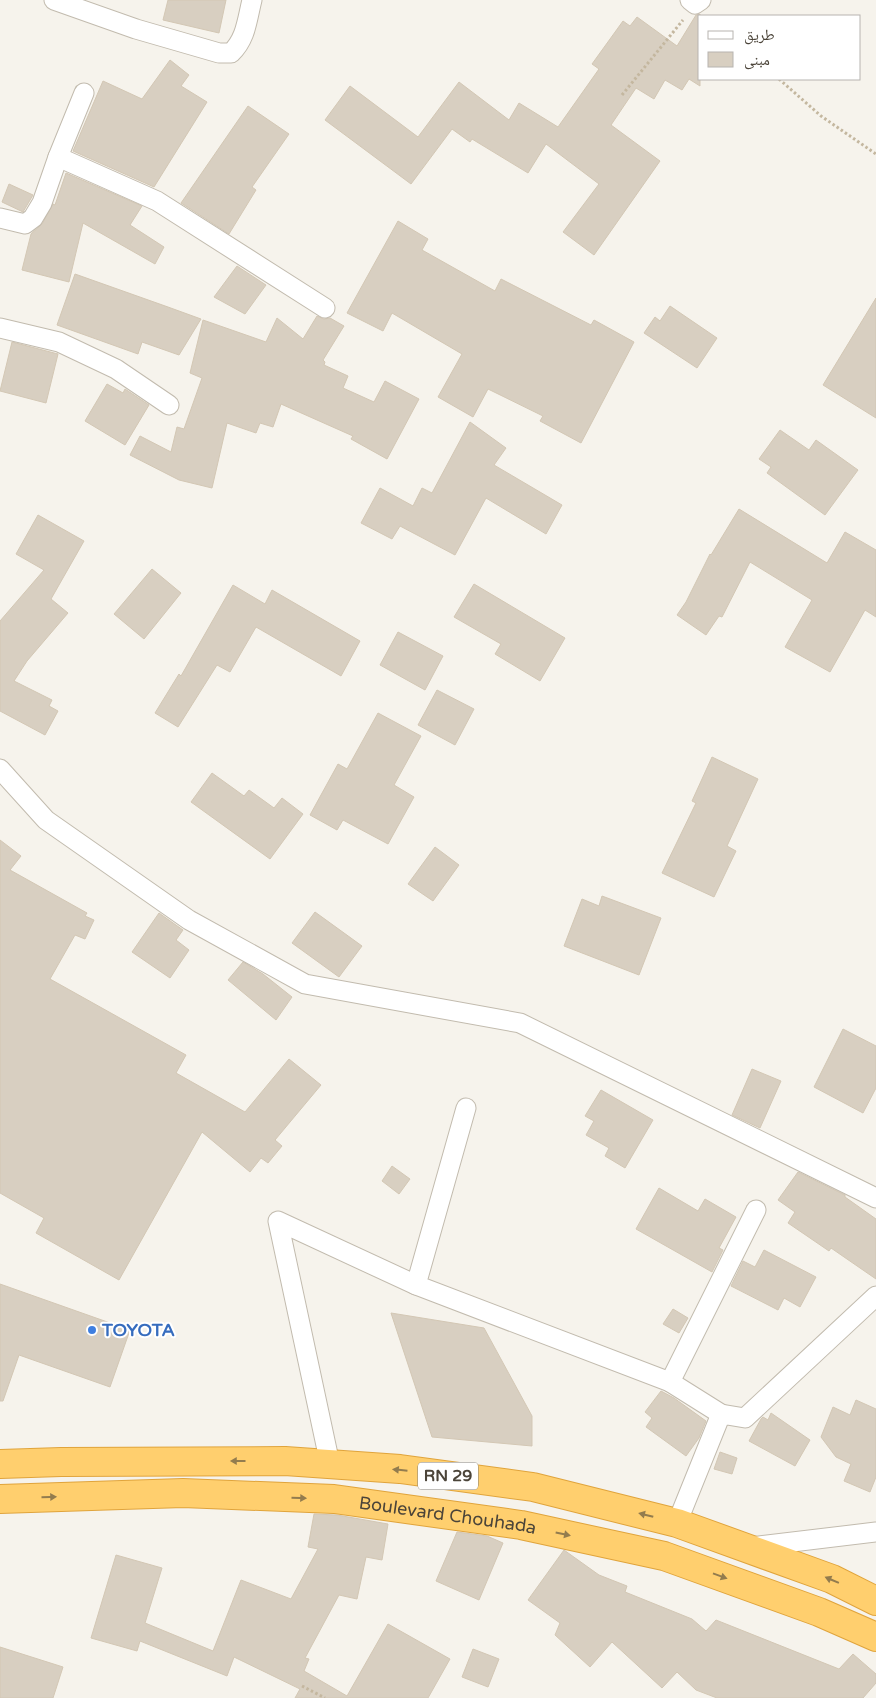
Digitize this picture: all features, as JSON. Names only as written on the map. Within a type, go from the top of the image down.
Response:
[{"type":"highway","name":"RN 29","points":[[0,1464],[61,1462],[285,1462],[400,1469],[533,1487],[677,1523],[832,1579],[876,1601]]},
{"type":"highway","name":"Boulevard Chouhada","points":[[0,1499],[183,1493],[334,1499],[521,1525],[664,1556],[819,1612],[876,1637]]},
{"type":"street","points":[[54,0],[136,29],[219,53],[230,53],[237,47],[244,36],[252,0]]},
{"type":"street","points":[[0,218],[25,224],[33,218],[42,203],[84,93]]},
{"type":"street","points":[[58,157],[157,202],[324,308]]},
{"type":"street","points":[[0,328],[58,342],[116,369],[169,405]]},
{"type":"street","points":[[0,769],[46,820],[189,920],[304,984],[520,1023],[876,1198]]},
{"type":"street","points":[[416,1285],[466,1108]]},
{"type":"street","points":[[670,1382],[756,1210]]},
{"type":"street","points":[[330,1464],[278,1221],[416,1285],[670,1382],[721,1414],[745,1418],[876,1296]]},
{"type":"street","points":[[677,1523],[721,1414]]},
{"type":"street","points":[[745,1547],[876,1532]]},
{"type":"path","points":[[622,95],[696,1]]},
{"type":"path","points":[[780,80],[820,116],[876,154]]},
{"type":"path","points":[[302,1686],[325,1698]]},
{"type":"building","points":[[168,0],[226,0],[219,33],[163,20]]},
{"type":"building","points":[[700,14],[698,15],[698,80],[700,80],[700,86],[689,79],[682,90],[665,80],[654,99],[636,88],[611,125],[660,161],[594,255],[563,232],[599,184],[546,144],[528,173],[472,139],[470,142],[452,129],[411,184],[325,120],[350,86],[418,137],[459,82],[509,120],[519,103],[558,127],[599,69],[592,64],[623,21],[630,26],[637,17],[677,46],[696,15]]},
{"type":"building","points":[[170,60],[189,75],[181,86],[207,102],[154,187],[73,151],[103,81],[142,99]]},
{"type":"building","points":[[248,106],[289,134],[252,187],[256,190],[229,234],[181,203]]},
{"type":"building","points":[[66,173],[142,206],[130,225],[164,247],[155,264],[83,223],[69,282],[22,270],[31,234],[42,224],[53,204],[55,205]]},
{"type":"building","points":[[9,184],[33,195],[23,212],[2,202]]},
{"type":"building","points":[[398,221],[428,239],[422,250],[495,291],[501,279],[591,325],[594,320],[634,342],[581,443],[540,421],[543,416],[488,389],[473,417],[438,397],[462,354],[392,313],[383,331],[347,313]]},
{"type":"building","points":[[237,266],[266,285],[245,314],[214,297]]},
{"type":"building","points":[[75,274],[201,319],[179,355],[142,342],[138,354],[57,325]]},
{"type":"building","points":[[876,298],[876,418],[823,385]]},
{"type":"building","points":[[670,306],[717,338],[697,368],[644,333],[655,317],[660,321]]},
{"type":"building","points":[[317,316],[324,319],[330,318],[344,326],[323,360],[325,362],[324,365],[348,376],[343,388],[374,402],[385,381],[419,399],[387,459],[351,439],[353,436],[281,404],[273,427],[260,423],[256,433],[227,423],[212,488],[179,480],[130,455],[140,436],[171,452],[177,427],[184,429],[202,378],[190,373],[203,320],[266,342],[277,318],[303,339]]},
{"type":"building","points":[[12,342],[58,354],[46,403],[0,391]]},
{"type":"building","points":[[107,384],[123,393],[125,389],[149,405],[125,445],[85,421]]},
{"type":"building","points":[[470,422],[506,448],[494,465],[562,505],[546,534],[486,498],[455,555],[400,526],[392,539],[361,523],[380,488],[413,506],[422,488],[432,493]]},
{"type":"building","points":[[780,430],[809,450],[816,440],[858,470],[825,515],[767,473],[771,467],[759,459]]},
{"type":"building","points":[[739,509],[827,563],[845,532],[876,550],[876,617],[865,610],[830,672],[785,647],[812,600],[750,562],[722,617],[719,616],[706,635],[677,615],[686,602],[710,554]]},
{"type":"building","points":[[38,515],[84,541],[51,599],[68,613],[27,661],[14,681],[52,700],[49,706],[58,711],[45,735],[0,711],[0,621],[44,570],[16,554]]},
{"type":"building","points":[[152,569],[181,593],[144,639],[114,614]]},
{"type":"building","points":[[474,584],[565,638],[540,681],[495,654],[501,644],[454,617]]},
{"type":"building","points":[[233,585],[265,604],[272,590],[360,641],[341,676],[256,627],[230,672],[217,665],[178,727],[155,713],[179,674],[181,676]]},
{"type":"building","points":[[398,632],[443,656],[425,690],[380,665]]},
{"type":"building","points":[[437,690],[474,709],[455,745],[418,725]]},
{"type":"building","points":[[378,713],[421,736],[394,785],[414,797],[388,844],[343,820],[337,830],[310,815],[338,764],[347,769]]},
{"type":"building","points":[[712,757],[758,779],[727,846],[736,851],[714,897],[662,873],[696,803],[692,801]]},
{"type":"building","points":[[212,773],[244,796],[249,790],[274,808],[282,798],[303,814],[270,859],[191,802]]},
{"type":"building","points":[[0,840],[21,856],[10,870],[87,913],[85,916],[94,920],[85,939],[75,935],[50,979],[186,1055],[176,1073],[245,1112],[289,1059],[321,1085],[275,1140],[282,1146],[268,1163],[261,1158],[250,1172],[202,1132],[119,1280],[36,1233],[44,1218],[0,1193]]},
{"type":"building","points":[[435,847],[459,865],[433,901],[408,884]]},
{"type":"building","points":[[602,896],[661,918],[639,975],[564,946],[582,899],[599,906]]},
{"type":"building","points":[[315,912],[362,946],[339,977],[292,943]]},
{"type":"building","points":[[159,913],[183,930],[176,940],[189,950],[170,978],[132,952]]},
{"type":"building","points":[[243,962],[263,974],[292,997],[276,1020],[228,980]]},
{"type":"building","points":[[843,1029],[876,1046],[876,1088],[863,1113],[814,1087]]},
{"type":"building","points":[[752,1069],[781,1081],[760,1128],[732,1115]]},
{"type":"building","points":[[601,1090],[653,1120],[625,1168],[605,1156],[609,1148],[586,1135],[594,1121],[585,1116]]},
{"type":"building","points":[[392,1166],[410,1179],[399,1194],[382,1181]]},
{"type":"building","points":[[798,1172],[845,1195],[845,1197],[876,1219],[876,1279],[831,1248],[829,1251],[788,1223],[795,1212],[778,1200]]},
{"type":"building","points":[[659,1188],[698,1211],[705,1199],[736,1217],[719,1248],[723,1250],[712,1272],[636,1229]]},
{"type":"building","points":[[764,1250],[816,1277],[800,1307],[784,1298],[778,1310],[731,1286],[743,1261],[755,1267]]},
{"type":"building","points":[[0,1284],[130,1330],[110,1387],[19,1355],[3,1401],[0,1401]]},
{"type":"building","points":[[673,1309],[688,1318],[679,1333],[663,1324]]},
{"type":"building","points":[[391,1313],[484,1328],[532,1416],[532,1446],[432,1437]]},
{"type":"building","points":[[661,1391],[706,1421],[699,1438],[686,1456],[646,1427],[652,1418],[645,1412]]},
{"type":"building","points":[[856,1400],[876,1409],[876,1477],[870,1492],[844,1481],[851,1464],[836,1457],[821,1437],[833,1407],[850,1415]]},
{"type":"building","points":[[771,1413],[810,1440],[795,1466],[749,1441],[761,1419],[763,1417],[768,1420]]},
{"type":"building","points":[[720,1452],[737,1458],[732,1474],[714,1469]]},
{"type":"building","points":[[314,1514],[337,1515],[388,1524],[382,1560],[366,1557],[357,1599],[339,1595],[305,1658],[309,1659],[304,1671],[347,1696],[388,1624],[450,1659],[428,1698],[295,1698],[300,1689],[234,1657],[227,1676],[140,1641],[137,1651],[91,1638],[116,1555],[162,1568],[145,1623],[213,1651],[241,1580],[291,1599],[318,1549],[308,1547]]},
{"type":"building","points":[[457,1532],[487,1536],[503,1543],[479,1600],[436,1581]]},
{"type":"building","points":[[564,1550],[599,1575],[627,1586],[625,1592],[692,1619],[706,1631],[716,1620],[839,1669],[853,1654],[876,1674],[876,1683],[863,1698],[717,1698],[696,1690],[677,1672],[662,1688],[612,1642],[590,1667],[555,1635],[560,1623],[528,1600]]},
{"type":"building","points":[[0,1647],[63,1667],[53,1698],[0,1698]]},
{"type":"building","points":[[473,1649],[499,1659],[488,1687],[462,1677]]},
{"type":"place","name":"TOYOTA","points":[[92,1330]]}]
